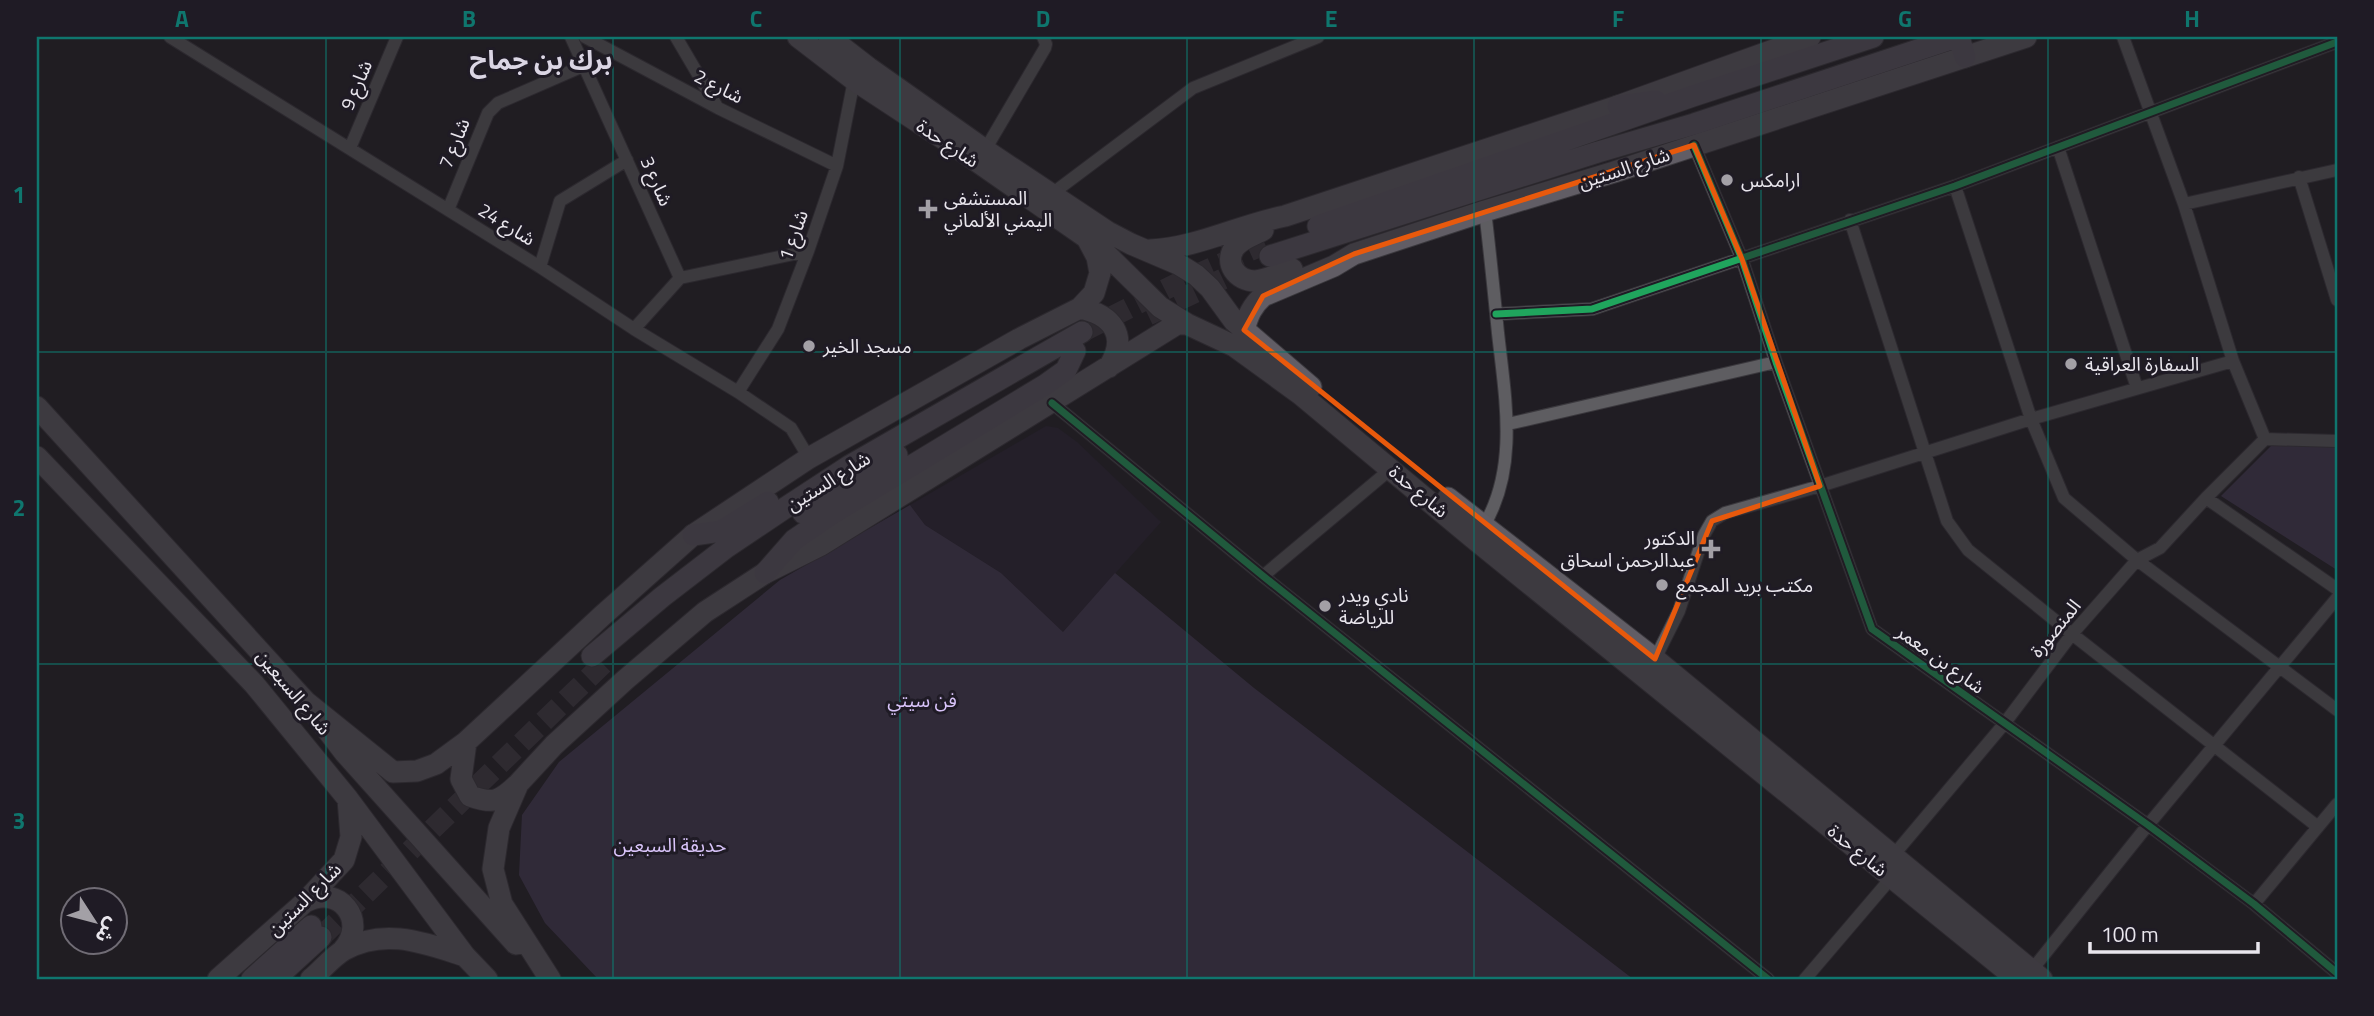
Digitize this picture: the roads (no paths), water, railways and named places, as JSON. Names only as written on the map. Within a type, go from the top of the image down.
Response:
[{"type":"highway","name":"شارع الستين","points":[[1873,37],[1693,96],[1267,250],[1961,44]]},
{"type":"highway","points":[[1618,106],[1693,96]]},
{"type":"highway","points":[[693,535],[721,531],[1032,346],[1077,342],[1066,370],[832,514],[794,540],[765,573]]},
{"type":"highway","name":"شارع الستين","points":[[597,660],[741,554],[1077,342]]},
{"type":"highway","name":"شارع الستين","points":[[252,979],[316,931],[275,979]]},
{"type":"main road","points":[[1147,251],[1171,249],[1259,221],[1285,216],[1618,106],[1810,37]]},
{"type":"main road","name":"شارع الستين","points":[[1244,330],[1248,313],[1263,296],[1334,266],[1354,254],[1614,173],[1961,44],[2026,37]]},
{"type":"main road","name":"شارع حدة","points":[[815,40],[869,68],[1108,232],[1196,275],[1244,330],[1483,527],[1654,659],[1892,867]]},
{"type":"main road","name":"شارع حدة","points":[[815,40],[854,80],[1097,245],[1160,307],[1187,324],[1234,346],[1300,394],[1473,538],[2030,977]]},
{"type":"main road","points":[[1285,216],[1239,243],[1233,250],[1231,265],[1239,276],[1253,281],[1264,279],[1329,256],[1354,254]]},
{"type":"main road","points":[[306,702],[393,772],[417,771],[436,764],[466,742],[693,535],[809,458],[1018,339],[1080,307],[1094,293],[1100,273],[1097,257],[1087,238]]},
{"type":"main road","points":[[1080,307],[1106,317],[1115,329],[1118,343],[1115,357],[1109,367]]},
{"type":"main road","points":[[466,742],[461,779],[470,796],[488,802],[504,797],[554,745],[705,612],[765,573],[821,545],[1177,324],[1187,324]]},
{"type":"main road","name":"شارع السبعين","points":[[37,407],[306,702],[345,753],[549,979]]},
{"type":"main road","points":[[37,457],[55,453],[61,443],[60,432]]},
{"type":"main road","name":"شارع السبعين","points":[[37,457],[254,684],[348,799],[465,956],[487,979]]},
{"type":"main road","points":[[77,500],[75,489],[81,480],[90,475],[101,477]]},
{"type":"main road","points":[[518,784],[499,828],[493,869],[502,904],[549,979]]},
{"type":"main road","name":"شارع الستين","points":[[218,979],[305,902],[340,866],[351,837],[348,799]]},
{"type":"main road","points":[[305,902],[312,898],[335,899],[347,908],[354,930],[348,945],[311,979]]},
{"type":"main road","points":[[343,950],[373,940],[401,937],[465,956]]},
{"type":"street","name":"شارع 24","points":[[170,37],[540,267],[634,329],[738,391],[791,428],[809,458]]},
{"type":"street","name":"شارع 9","points":[[350,148],[397,37]]},
{"type":"street","name":"شارع 3","points":[[571,37],[680,278]]},
{"type":"street","name":"شارع 2","points":[[585,37],[718,108],[837,166]]},
{"type":"street","points":[[676,37],[718,108]]},
{"type":"street","points":[[985,149],[1045,48],[1043,37]]},
{"type":"street","points":[[1053,193],[1193,88],[1318,37]]},
{"type":"street","points":[[2123,37],[2184,204],[2233,361],[2265,439],[2337,441]]},
{"type":"street","points":[[1496,314],[1592,309],[1955,186],[2337,42]]},
{"type":"street","name":"شارع 7","points":[[448,210],[488,113],[498,103],[583,66]]},
{"type":"street","name":"شارع 1","points":[[738,391],[778,329],[808,251],[837,166],[854,80]]},
{"type":"street","name":"شارع بن معمر","points":[[1694,145],[1742,259],[1872,629],[2148,825],[2253,904],[2334,972]]},
{"type":"street","points":[[2058,147],[2137,388]]},
{"type":"street","points":[[540,267],[560,201],[627,160]]},
{"type":"street","points":[[2184,204],[2337,170]]},
{"type":"street","points":[[2300,177],[2337,300]]},
{"type":"street","points":[[1955,186],[2031,419],[2064,498],[2137,560],[2337,710]]},
{"type":"street","points":[[1483,527],[1492,512],[1503,470],[1508,424],[1485,211]]},
{"type":"street","points":[[1850,220],[1947,522],[1968,550],[2072,635],[2318,827]]},
{"type":"street","points":[[634,329],[680,278],[808,251]]},
{"type":"street","points":[[1654,659],[1679,611],[1704,535],[1712,521],[1725,513],[1926,454],[2031,419],[2233,361]]},
{"type":"street","points":[[1508,424],[1776,362]]},
{"type":"street","points":[[1052,403],[1263,576],[1768,979]]},
{"type":"street","name":"المنصورة","points":[[1805,979],[2072,635],[2137,560],[2160,548],[2265,439]]},
{"type":"street","points":[[1263,576],[1392,468]]},
{"type":"street","points":[[2206,498],[2337,589]]},
{"type":"street","points":[[2030,977],[2148,825],[2337,598]]},
{"type":"street","points":[[2253,904],[2337,804]]},
{"type":"tunnel","points":[[1082,332],[1176,284],[1265,244]]},
{"type":"tunnel","points":[[1148,315],[1223,279]]},
{"type":"tunnel","points":[[321,937],[603,664]]},
{"type":"place","name":"ارامكس","points":[[1727,180]]},
{"type":"place","name":"المستشفى اليمني الألماني","points":[[928,209]]},
{"type":"place","name":"مسجد الخير","points":[[809,346]]},
{"type":"place","name":"السفارة العراقية","points":[[2071,364]]},
{"type":"place","name":"الدكتور عبدالرحمن اسحاق","points":[[1711,549]]},
{"type":"place","name":"مكتب بريد المجمع","points":[[1662,585]]},
{"type":"place","name":"نادي ويدر للرياضة","points":[[1325,606]]},
{"type":"district","name":"برك بن جماح","points":[[541,60]]},
{"type":"park label","name":"فن سيتي","points":[[922,700]]},
{"type":"park label","name":"حديقة السبعين","points":[[670,845]]}]
